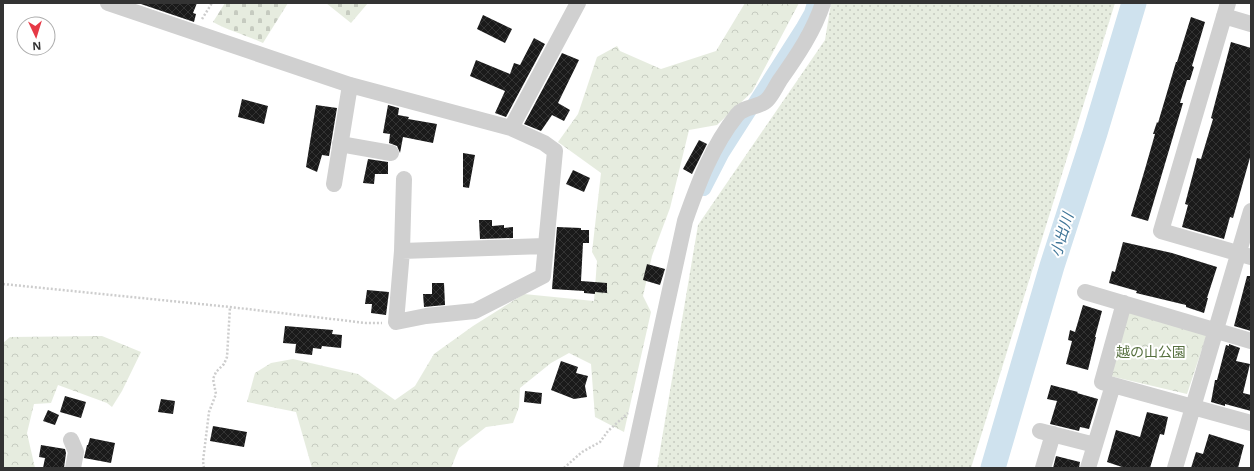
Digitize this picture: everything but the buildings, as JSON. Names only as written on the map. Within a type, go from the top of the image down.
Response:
[{"type":"street","points":[[108,3],[350,85],[511,128],[544,143],[555,151],[543,276],[475,311],[426,316],[396,322],[402,251],[404,179]]},
{"type":"street","points":[[511,128],[578,3]]},
{"type":"street","points":[[631,468],[685,221],[698,184],[718,144],[738,113],[766,100],[800,50],[819,15],[823,3]]},
{"type":"street","points":[[1245,255],[1161,232],[1226,10],[1251,24]]},
{"type":"street","points":[[334,184],[350,85]]},
{"type":"street","points":[[340,144],[391,153]]},
{"type":"street","points":[[1175,468],[1216,330],[1245,255],[1251,211]]},
{"type":"street","points":[[402,251],[546,246]]},
{"type":"street","points":[[1085,292],[1251,341]]},
{"type":"street","points":[[1124,303],[1102,382],[1251,423]]},
{"type":"street","points":[[1088,468],[1113,385]]},
{"type":"street","points":[[1043,468],[1046,432],[1095,446]]},
{"type":"street","points":[[71,440],[76,452],[73,468]]},
{"type":"path","points":[[193,32],[212,3]]},
{"type":"path","points":[[3,284],[230,307],[366,323],[396,322]]},
{"type":"path","points":[[204,468],[203,461],[209,412],[216,394],[214,379],[216,372],[224,364],[227,357],[230,307]]},
{"type":"path","points":[[564,468],[582,452],[600,442],[608,431],[646,397]]},
{"type":"green space","points":[[225,3],[288,3],[263,43],[213,22]]},
{"type":"green space","points":[[326,3],[368,3],[351,23]]},
{"type":"green space","points":[[745,3],[799,3],[752,92],[717,125],[689,130],[670,208],[652,256],[643,296],[651,312],[624,432],[595,417],[591,364],[569,353],[551,363],[520,388],[519,407],[513,423],[486,427],[459,448],[451,468],[312,468],[296,412],[247,402],[255,373],[271,363],[293,359],[358,374],[395,400],[415,386],[434,354],[473,326],[524,294],[594,301],[597,261],[592,252],[601,173],[558,142],[578,114],[597,57],[617,46],[620,51],[661,69],[716,51]]},
{"type":"green space","points":[[831,3],[1115,3],[971,468],[657,468],[698,225],[825,40]]},
{"type":"green space","name":"越の山公園","points":[[1128,312],[1207,334],[1187,394],[1110,376]]},
{"type":"green space","points":[[102,336],[141,352],[122,391],[112,407],[107,403],[58,385],[51,403],[34,404],[27,433],[35,468],[3,468],[3,343],[10,337]]},
{"type":"waterway","points":[[704,189],[722,154],[803,27],[811,13],[814,3]]},
{"type":"waterway","name":"小出川","points":[[993,468],[1052,266],[1095,133],[1134,3]]}]
